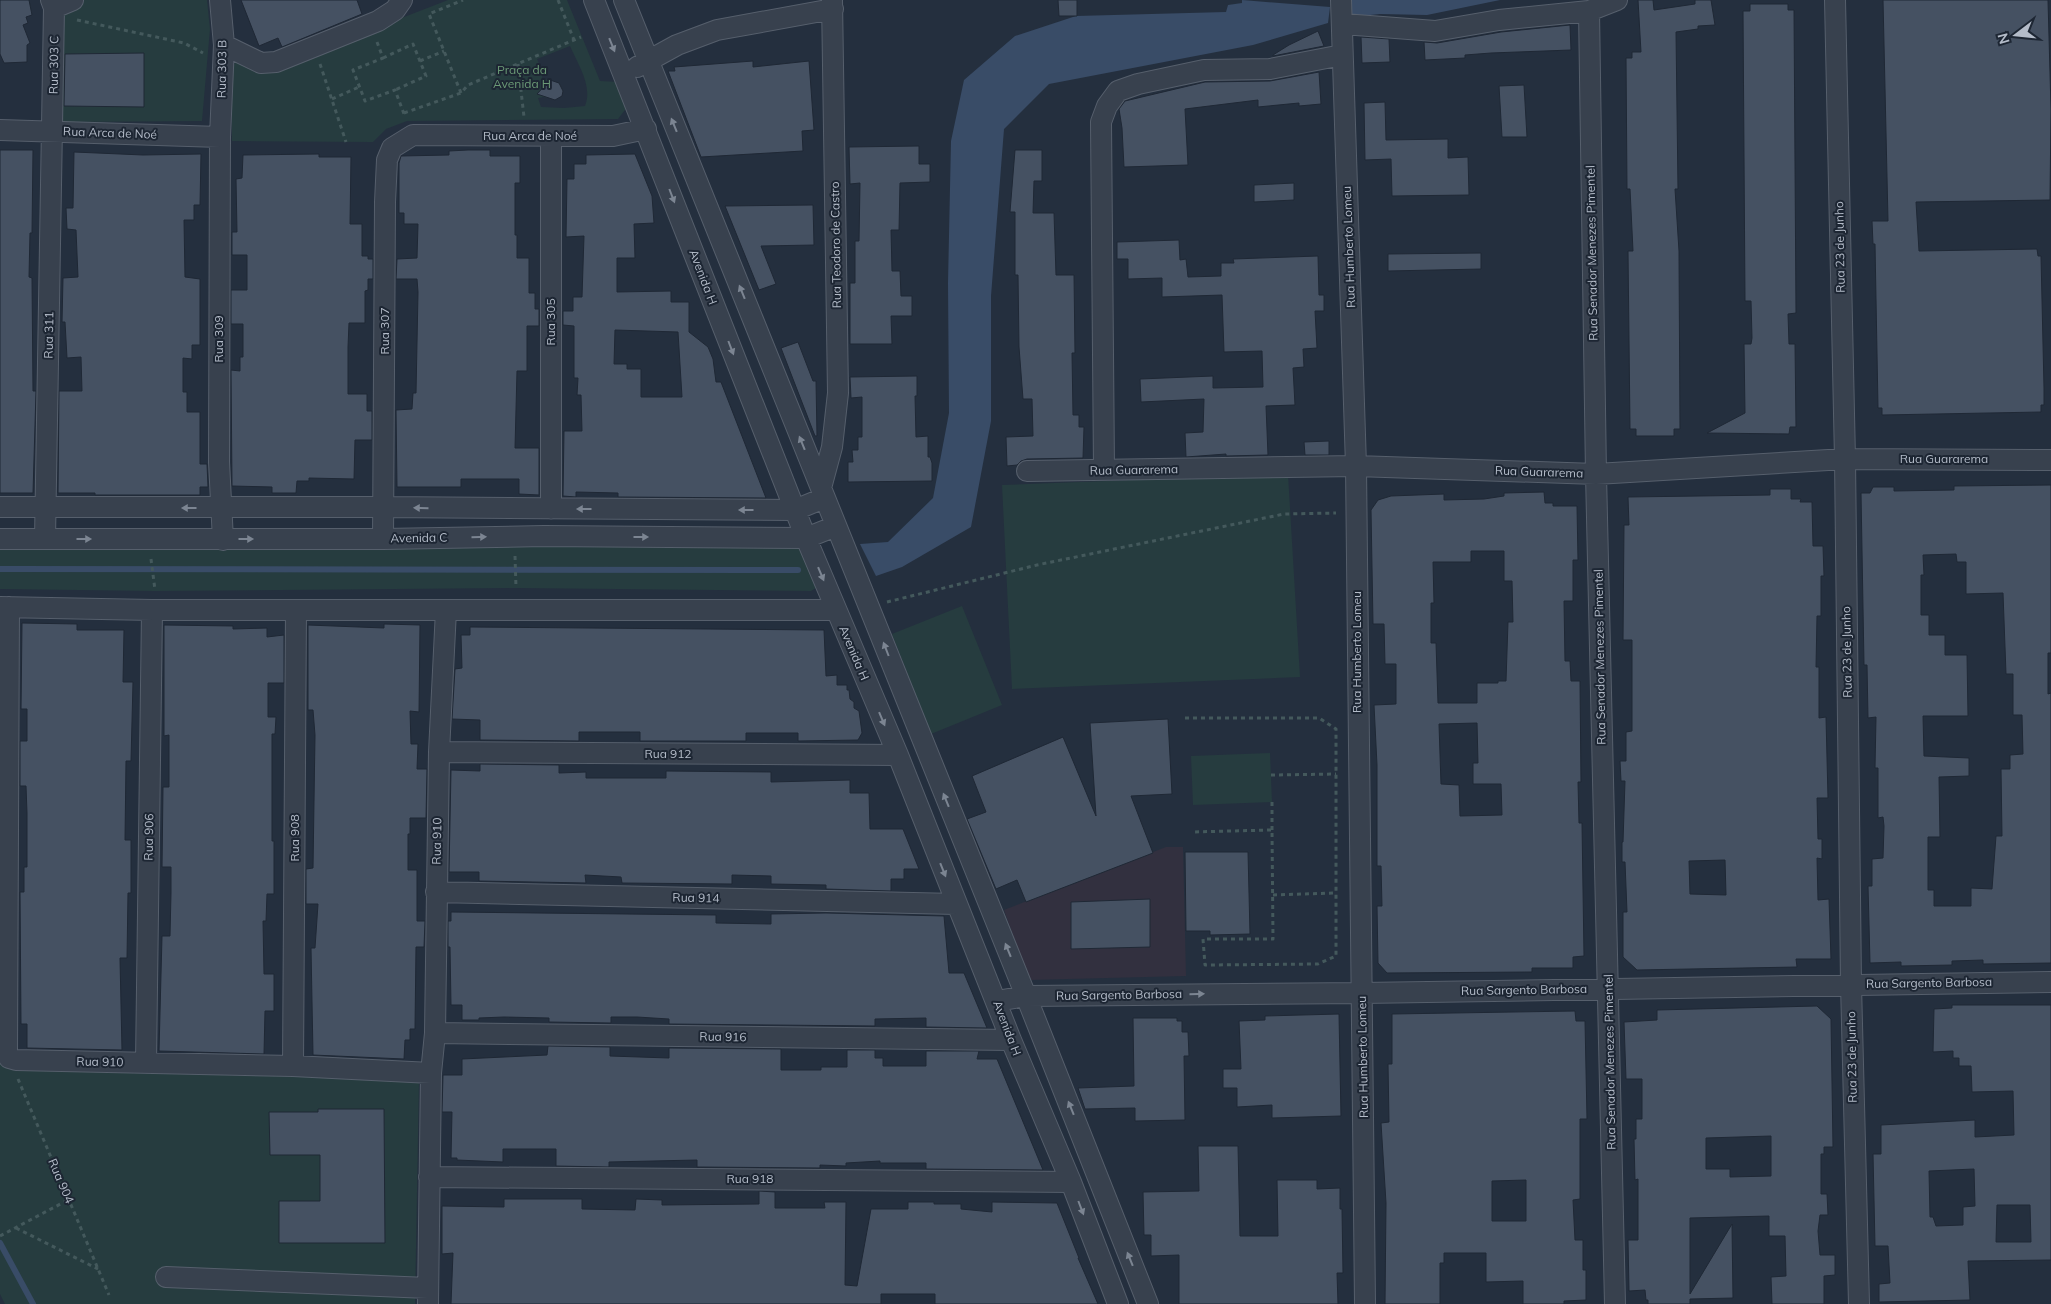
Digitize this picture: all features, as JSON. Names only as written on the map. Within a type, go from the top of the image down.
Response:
[{"type":"street","points":[[53,8],[73,0]]},
{"type":"street","name":"Rua 303 B","points":[[220,0],[216,50],[220,137]]},
{"type":"street","points":[[216,50],[261,63],[276,62],[378,21],[395,10],[402,0]]},
{"type":"street","name":"Avenida H","points":[[594,0],[806,538],[898,755],[1011,1040],[1071,1182],[1118,1304]]},
{"type":"street","points":[[624,0],[870,606],[1148,1304]]},
{"type":"street","name":"Rua Humberto Lomeu","points":[[1341,0],[1356,466],[1365,1304]]},
{"type":"street","points":[[1343,24],[1435,31],[1499,20],[1589,11],[1617,0]]},
{"type":"street","name":"Rua 23 de Junho","points":[[1835,0],[1845,460],[1851,984],[1858,1304]]},
{"type":"street","points":[[624,74],[677,45],[717,30],[832,5]]},
{"type":"street","name":"Rua Teodoro de Castro","points":[[823,493],[832,447],[838,393],[832,5]]},
{"type":"street","name":"Rua 303 C","points":[[53,8],[53,131]]},
{"type":"street","name":"Rua Senador Menezes Pimentel","points":[[1589,11],[1596,474],[1615,1304]]},
{"type":"street","points":[[1104,470],[1101,122],[1107,106],[1118,91],[1138,84],[1204,70],[1270,69],[1342,55]]},
{"type":"street","name":"Rua Arca de Noé","points":[[410,128],[551,136],[613,136],[646,130]]},
{"type":"street","name":"Rua 307","points":[[383,539],[387,160],[392,148],[410,128]]},
{"type":"street","name":"Rua Arca de Noé","points":[[0,130],[220,137]]},
{"type":"street","name":"Rua 311","points":[[45,539],[53,131]]},
{"type":"street","name":"Rua 305","points":[[551,136],[551,509]]},
{"type":"street","name":"Rua 309","points":[[220,137],[219,462],[223,540]]},
{"type":"street","points":[[696,259],[724,248]]},
{"type":"street","name":"Rua Guararema","points":[[1027,471],[1356,466],[1596,474],[1845,460],[2051,460]]},
{"type":"street","points":[[0,507],[795,510],[823,493]]},
{"type":"street","name":"Avenida C","points":[[0,539],[223,540],[544,536],[806,538],[836,526]]},
{"type":"street","points":[[13,1067],[7,1054],[4,858],[5,607],[154,600],[296,610],[836,610]]},
{"type":"street","name":"Rua 906","points":[[146,1063],[154,600]]},
{"type":"street","name":"Rua 908","points":[[293,1066],[296,610]]},
{"type":"street","name":"Rua 910","points":[[428,1296],[431,1073],[435,1034],[439,752],[446,610]]},
{"type":"street","name":"Rua 912","points":[[439,752],[898,755]]},
{"type":"street","name":"Rua 914","points":[[436,892],[956,904]]},
{"type":"street","name":"Rua Sargento Barbosa","points":[[997,1001],[1026,996],[2051,982]]},
{"type":"street","name":"Rua 916","points":[[435,1034],[1011,1040]]},
{"type":"street","name":"Rua 910","points":[[13,1067],[16,1060],[293,1066],[431,1073]]},
{"type":"street","name":"Rua 918","points":[[430,1177],[1071,1182]]},
{"type":"street","points":[[166,1277],[428,1296]]},
{"type":"path","points":[[461,93],[429,14],[463,0]]},
{"type":"path","points":[[558,0],[574,40]]},
{"type":"path","points":[[53,8],[107,28],[216,50]]},
{"type":"path","points":[[374,36],[383,58]]},
{"type":"path","points":[[404,113],[461,93],[468,85],[581,37]]},
{"type":"path","points":[[413,44],[420,61],[426,76],[365,101],[352,70],[413,44]]},
{"type":"path","points":[[420,61],[444,51]]},
{"type":"path","points":[[319,59],[346,142]]},
{"type":"path","points":[[518,64],[525,120]]},
{"type":"path","points":[[332,99],[359,87]]},
{"type":"path","points":[[394,90],[410,128]]},
{"type":"path","points":[[870,606],[1037,565],[1284,514],[1336,513],[1356,502]]},
{"type":"path","points":[[515,552],[516,588]]},
{"type":"path","points":[[151,560],[154,600]]},
{"type":"path","points":[[1185,718],[1319,718],[1336,730],[1336,956],[1318,964],[1205,965],[1203,939],[1272,939],[1272,802]]},
{"type":"path","points":[[1271,775],[1336,774]]},
{"type":"path","points":[[1192,832],[1272,830]]},
{"type":"path","points":[[1273,895],[1336,893]]},
{"type":"path","name":"Rua 904","points":[[13,1067],[109,1295]]},
{"type":"path","points":[[0,1236],[68,1200]]},
{"type":"path","points":[[16,1228],[98,1268]]},
{"type":"shaded area","points":[[1166,847],[1183,847],[1186,976],[1029,980],[1004,910]]},
{"type":"green space","points":[[76,0],[207,0],[210,29],[202,121],[63,122],[61,7]]},
{"type":"green space","name":"Praça da Avenida H","points":[[448,0],[567,0],[600,81],[619,82],[628,106],[618,119],[407,121],[386,129],[373,142],[232,141],[231,73],[237,57],[260,73]],"holes":[[[570,46],[586,83],[587,98],[585,106],[564,108],[541,107],[538,98],[556,99],[562,95],[563,91],[559,83],[542,78],[542,70],[537,59]]]},
{"type":"green space","points":[[1288,474],[1300,677],[1012,689],[1002,485]]},
{"type":"green space","points":[[514,544],[804,548],[819,586],[811,591],[516,588],[155,591],[0,589],[0,545]]},
{"type":"green space","points":[[962,606],[1002,705],[931,734],[892,634]]},
{"type":"green space","points":[[1270,753],[1272,802],[1193,805],[1191,756]]},
{"type":"green space","points":[[0,1064],[128,1073],[419,1079],[415,1304],[5,1304],[0,1294]]},
{"type":"water","points":[[1242,0],[1330,7],[1328,23],[1253,45],[1049,84],[1004,129],[991,296],[991,421],[971,527],[902,567],[876,576],[860,544],[888,542],[933,498],[949,413],[948,283],[951,141],[964,80],[1015,36],[1076,16],[1226,12],[1228,5],[1242,3]]},
{"type":"water","points":[[1350,0],[1500,0],[1427,15],[1380,14],[1350,17]]},
{"type":"building","points":[[0,0],[29,0],[32,15],[26,17],[28,23],[23,25],[30,43],[27,45],[27,62],[4,63],[0,54]]},
{"type":"building","points":[[241,0],[357,0],[362,14],[282,47],[278,38],[259,46]]},
{"type":"building","points":[[1058,0],[1077,0],[1077,16],[1059,16]]},
{"type":"building","points":[[1638,0],[1653,0],[1654,10],[1695,4],[1695,0],[1711,0],[1715,25],[1698,26],[1698,29],[1676,32],[1678,189],[1675,189],[1679,251],[1680,429],[1674,429],[1674,436],[1636,436],[1636,429],[1630,429],[1628,251],[1633,251],[1630,189],[1627,189],[1626,58],[1632,58],[1632,52],[1641,52]]},
{"type":"building","points":[[1883,0],[2048,0],[2051,109],[2050,200],[1916,202],[1919,251],[2037,249],[2038,256],[2041,256],[2044,405],[2041,405],[2041,412],[1882,415],[1882,408],[1878,408],[1875,244],[1873,244],[1872,221],[1888,221]]},
{"type":"building","points":[[1750,4],[1788,4],[1788,10],[1794,10],[1796,313],[1788,314],[1789,344],[1795,344],[1796,427],[1790,427],[1789,434],[1707,433],[1745,413],[1744,344],[1751,344],[1752,338],[1751,301],[1745,301],[1743,11],[1750,11]]},
{"type":"building","points":[[1570,25],[1571,50],[1491,53],[1465,55],[1465,58],[1425,60],[1424,42],[1437,43],[1501,32]]},
{"type":"building","points":[[1318,31],[1324,46],[1273,56],[1289,45]]},
{"type":"building","points":[[1361,37],[1389,39],[1390,62],[1362,63]]},
{"type":"building","points":[[144,53],[144,107],[64,106],[65,54]]},
{"type":"building","points":[[753,61],[753,67],[809,61],[814,130],[802,131],[803,151],[701,157],[668,71],[675,71],[674,67]]},
{"type":"building","points":[[1319,72],[1321,104],[1299,106],[1299,103],[1258,107],[1258,100],[1185,109],[1188,165],[1124,167],[1119,109],[1125,101],[1205,82],[1270,81]]},
{"type":"building","points":[[550,80],[559,83],[563,91],[562,96],[555,100],[537,94]]},
{"type":"building","points":[[1524,85],[1527,137],[1502,137],[1499,86]]},
{"type":"building","points":[[1385,102],[1386,140],[1448,139],[1448,158],[1468,157],[1469,195],[1392,196],[1391,159],[1365,160],[1364,103]]},
{"type":"building","points":[[919,146],[919,164],[930,164],[930,182],[900,183],[899,230],[891,230],[892,271],[900,271],[901,296],[912,296],[912,316],[891,316],[892,344],[850,344],[850,283],[855,283],[855,241],[859,241],[860,183],[850,184],[849,147]]},
{"type":"building","points":[[0,150],[33,150],[32,233],[30,233],[29,277],[32,278],[33,391],[36,391],[33,493],[0,493]]},
{"type":"building","points":[[490,150],[490,156],[520,156],[520,183],[515,183],[517,258],[529,258],[529,293],[535,293],[535,309],[539,309],[539,326],[527,326],[527,371],[517,371],[515,448],[539,448],[539,495],[519,494],[519,479],[461,479],[461,487],[397,487],[396,410],[412,409],[413,393],[416,393],[418,292],[417,279],[396,279],[397,259],[417,258],[418,224],[404,224],[404,213],[399,213],[399,163],[401,156],[449,155],[449,151]]},
{"type":"building","points":[[1015,150],[1042,150],[1042,181],[1034,181],[1033,213],[1054,213],[1056,275],[1074,275],[1075,353],[1072,353],[1073,415],[1079,415],[1079,427],[1084,427],[1083,458],[1027,459],[1017,465],[1007,466],[1006,437],[1033,436],[1032,399],[1023,399],[1019,347],[1018,275],[1015,275],[1015,212],[1010,212]]},
{"type":"building","points":[[74,152],[143,155],[201,154],[200,205],[194,205],[194,220],[184,220],[185,277],[200,279],[200,345],[192,345],[192,359],[183,358],[183,392],[187,392],[187,412],[200,412],[200,464],[207,464],[208,487],[200,487],[200,495],[58,493],[59,391],[82,391],[81,357],[67,358],[65,322],[62,322],[63,278],[78,277],[76,230],[67,229],[66,208],[73,208]]},
{"type":"building","points":[[319,154],[319,157],[351,157],[350,224],[362,224],[362,256],[368,256],[368,259],[373,259],[373,279],[368,279],[368,290],[365,291],[365,323],[349,323],[348,347],[348,394],[367,394],[367,411],[372,411],[372,440],[355,440],[354,479],[309,478],[309,481],[297,481],[296,493],[272,493],[272,487],[232,486],[231,370],[240,371],[240,357],[243,357],[243,324],[231,324],[231,290],[247,290],[247,255],[232,255],[232,232],[237,232],[236,179],[242,178],[243,155]]},
{"type":"building","points":[[635,154],[652,196],[654,223],[634,224],[635,258],[617,258],[617,292],[671,291],[671,302],[689,302],[689,332],[708,347],[713,359],[716,382],[721,382],[766,498],[618,497],[618,493],[576,492],[576,497],[563,496],[564,431],[582,431],[581,395],[577,395],[578,378],[574,378],[574,326],[563,325],[563,311],[573,311],[573,297],[582,297],[584,236],[566,237],[567,179],[574,179],[574,164],[586,164],[586,155]],"holes":[[[615,330],[678,332],[682,397],[641,397],[641,369],[627,369],[627,364],[614,364]]]},
{"type":"building","points":[[1294,183],[1294,200],[1254,202],[1254,185]]},
{"type":"building","points":[[813,205],[814,245],[761,246],[776,284],[759,290],[725,206]]},
{"type":"building","points":[[1179,240],[1180,260],[1186,259],[1188,277],[1221,276],[1221,263],[1234,263],[1233,259],[1318,256],[1319,295],[1324,295],[1324,311],[1315,311],[1317,348],[1303,349],[1304,367],[1293,368],[1295,405],[1266,406],[1268,455],[1226,456],[1226,454],[1186,457],[1185,433],[1203,432],[1204,399],[1141,402],[1140,379],[1213,376],[1213,388],[1263,387],[1262,351],[1224,352],[1222,295],[1162,297],[1162,278],[1128,279],[1128,259],[1117,259],[1117,242]]},
{"type":"building","points":[[1481,253],[1481,269],[1388,271],[1388,254]]},
{"type":"building","points":[[798,342],[813,381],[816,381],[817,436],[815,436],[781,348]]},
{"type":"building","points":[[917,376],[917,396],[915,396],[916,437],[928,436],[928,457],[930,457],[932,463],[932,481],[848,482],[848,462],[853,462],[852,450],[858,450],[858,437],[862,437],[862,397],[851,398],[850,377]]},
{"type":"building","points":[[1329,441],[1329,455],[1305,455],[1304,442]]},
{"type":"building","points":[[2051,485],[2051,653],[2048,653],[2048,694],[2051,693],[2051,963],[1983,964],[1983,960],[1952,961],[1952,965],[1901,966],[1901,962],[1870,963],[1868,886],[1872,886],[1872,859],[1883,858],[1884,826],[1883,817],[1878,818],[1878,768],[1875,768],[1876,717],[1868,718],[1867,665],[1864,665],[1861,493],[1870,493],[1873,487],[1894,487],[1894,491],[1954,490],[1954,486]],"holes":[[[1956,554],[1957,562],[1966,562],[1966,594],[2003,593],[2006,674],[2013,674],[2013,715],[2022,715],[2023,754],[2010,755],[2010,769],[2001,769],[2002,836],[1996,836],[1992,889],[1971,888],[1971,906],[1934,906],[1934,890],[1928,890],[1928,837],[1940,837],[1939,777],[1969,776],[1969,758],[1924,756],[1923,716],[1968,716],[1967,655],[1945,655],[1945,635],[1929,635],[1929,615],[1921,615],[1921,575],[1924,575],[1923,555]]]},
{"type":"building","points":[[1770,489],[1791,489],[1791,499],[1801,499],[1800,502],[1812,502],[1813,546],[1823,546],[1824,576],[1821,576],[1821,616],[1817,616],[1816,667],[1819,667],[1819,718],[1826,717],[1828,798],[1817,798],[1818,839],[1822,839],[1822,859],[1817,858],[1818,900],[1829,899],[1831,959],[1796,959],[1797,967],[1637,970],[1623,957],[1623,912],[1627,912],[1625,862],[1622,862],[1625,781],[1621,781],[1620,761],[1626,761],[1626,732],[1632,731],[1632,640],[1623,640],[1624,525],[1629,525],[1628,497],[1770,495]],"holes":[[[1725,860],[1726,895],[1690,894],[1689,861]]]},
{"type":"building","points":[[1544,492],[1545,503],[1553,503],[1553,506],[1577,506],[1578,560],[1573,560],[1573,601],[1564,601],[1565,661],[1570,661],[1571,681],[1580,681],[1581,782],[1578,782],[1579,823],[1582,823],[1584,956],[1573,957],[1573,968],[1532,968],[1532,972],[1387,973],[1378,963],[1377,906],[1382,906],[1381,866],[1377,866],[1377,765],[1374,705],[1396,704],[1396,664],[1385,664],[1384,624],[1373,624],[1371,510],[1378,500],[1391,496],[1444,494],[1444,500],[1484,499],[1504,496],[1504,493]],"holes":[[[1471,551],[1504,551],[1504,581],[1512,581],[1513,622],[1508,622],[1506,681],[1477,683],[1477,703],[1438,703],[1436,643],[1431,643],[1431,603],[1434,603],[1433,562],[1471,562]],[[1477,723],[1478,763],[1473,763],[1473,784],[1501,784],[1502,815],[1460,816],[1459,785],[1441,784],[1439,724]]]},
{"type":"building","points":[[22,623],[77,624],[77,630],[124,630],[123,682],[133,682],[131,761],[126,761],[125,840],[131,840],[131,893],[128,893],[127,958],[120,958],[122,1050],[27,1048],[27,1024],[21,1024],[20,892],[24,892],[24,867],[27,867],[26,786],[20,786],[20,741],[27,741],[27,709],[21,709]]},
{"type":"building","points":[[384,624],[420,625],[419,712],[410,711],[411,744],[418,744],[417,769],[427,769],[426,818],[410,818],[410,834],[408,834],[408,870],[417,870],[417,921],[425,921],[424,947],[416,947],[415,1029],[410,1029],[410,1040],[405,1040],[404,1059],[313,1055],[311,948],[315,948],[318,904],[306,904],[306,869],[313,868],[315,735],[313,710],[308,710],[308,625],[384,628]]},
{"type":"building","points":[[164,625],[233,626],[233,629],[267,628],[267,637],[284,635],[284,683],[268,683],[268,717],[276,717],[275,734],[272,734],[274,894],[267,894],[266,921],[263,921],[264,974],[274,974],[274,1011],[265,1011],[264,1054],[159,1051],[162,936],[170,936],[171,893],[171,867],[162,867],[163,787],[169,787],[169,735],[164,736]]},
{"type":"building","points":[[470,627],[824,630],[826,676],[837,675],[837,685],[847,685],[850,699],[854,702],[854,708],[859,711],[862,733],[858,740],[798,741],[798,733],[746,733],[746,741],[640,741],[640,732],[579,732],[579,741],[480,740],[480,720],[452,719],[455,669],[462,668],[461,635],[470,635]]},
{"type":"building","points":[[1168,719],[1172,794],[1131,796],[1153,853],[1026,902],[1017,880],[996,889],[967,819],[986,812],[972,776],[1063,737],[1096,816],[1090,723]]},
{"type":"building","points":[[480,764],[559,765],[559,773],[586,772],[586,778],[666,778],[666,771],[771,772],[771,782],[850,780],[850,793],[869,793],[870,829],[903,829],[919,869],[904,869],[904,879],[891,879],[891,891],[826,889],[826,885],[771,884],[771,876],[732,875],[732,884],[622,883],[621,877],[585,875],[586,883],[479,881],[479,872],[449,872],[451,770],[480,771]]},
{"type":"building","points":[[1185,852],[1248,852],[1250,934],[1210,935],[1210,931],[1186,931]]},
{"type":"building","points":[[1150,899],[1150,947],[1071,949],[1071,902]]},
{"type":"building","points":[[451,912],[716,915],[716,923],[771,924],[771,914],[826,913],[944,916],[949,973],[964,973],[987,1028],[926,1027],[926,1018],[875,1019],[875,1026],[669,1024],[669,1019],[637,1017],[611,1017],[611,1023],[549,1022],[549,1018],[504,1017],[462,1020],[462,1005],[451,1005],[448,921],[451,921]]},
{"type":"building","points":[[1952,1005],[2051,1005],[2051,1260],[1968,1261],[1970,1300],[1879,1302],[1879,1284],[1890,1283],[1888,1246],[1875,1246],[1873,1154],[1881,1154],[1881,1125],[1975,1120],[1975,1137],[2014,1135],[2013,1091],[1972,1092],[1971,1066],[1959,1066],[1959,1058],[1953,1058],[1953,1051],[1933,1052],[1934,1009],[1952,1008]],"holes":[[[1974,1169],[1975,1206],[1963,1207],[1963,1225],[1936,1226],[1933,1217],[1930,1217],[1929,1171]],[[1997,1205],[2030,1205],[2031,1242],[1996,1242]]]},
{"type":"building","points":[[1817,1006],[1831,1019],[1833,1147],[1824,1147],[1824,1154],[1821,1154],[1821,1194],[1827,1194],[1828,1215],[1820,1215],[1818,1231],[1820,1255],[1835,1255],[1835,1275],[1824,1276],[1824,1304],[1772,1304],[1771,1277],[1786,1276],[1785,1236],[1769,1236],[1769,1216],[1690,1218],[1690,1294],[1732,1224],[1733,1298],[1690,1299],[1690,1304],[1648,1304],[1645,1290],[1629,1291],[1628,1240],[1638,1240],[1638,1179],[1635,1180],[1634,1139],[1636,1139],[1636,1119],[1642,1119],[1642,1079],[1626,1079],[1624,1022],[1657,1020],[1657,1010]],"holes":[[[1771,1136],[1771,1176],[1730,1177],[1730,1169],[1706,1169],[1706,1138]]]},
{"type":"building","points":[[1575,1011],[1576,1021],[1585,1021],[1587,1119],[1580,1119],[1580,1199],[1573,1200],[1575,1240],[1583,1240],[1586,1300],[1564,1301],[1564,1304],[1523,1304],[1523,1281],[1486,1282],[1486,1253],[1444,1253],[1444,1263],[1440,1263],[1440,1304],[1385,1304],[1386,1203],[1381,1123],[1389,1122],[1388,1064],[1392,1064],[1392,1014]],"holes":[[[1526,1180],[1526,1221],[1492,1221],[1492,1181]]]},
{"type":"building","points":[[1339,1014],[1341,1116],[1272,1118],[1272,1105],[1237,1107],[1237,1088],[1223,1088],[1223,1069],[1241,1069],[1239,1021],[1265,1020],[1265,1016]]},
{"type":"building","points":[[1133,1018],[1177,1018],[1177,1021],[1182,1021],[1182,1032],[1188,1032],[1189,1056],[1184,1056],[1185,1120],[1135,1121],[1135,1108],[1085,1109],[1078,1088],[1134,1086]]},
{"type":"building","points":[[548,1046],[610,1047],[610,1056],[669,1058],[669,1048],[781,1049],[781,1070],[821,1070],[821,1067],[847,1067],[847,1050],[875,1050],[875,1058],[883,1058],[883,1066],[926,1066],[926,1051],[979,1051],[977,1059],[997,1059],[1043,1170],[926,1169],[926,1163],[880,1163],[880,1161],[846,1163],[846,1166],[820,1165],[820,1168],[697,1167],[697,1160],[609,1162],[609,1167],[556,1166],[556,1149],[503,1149],[503,1162],[457,1160],[457,1158],[451,1158],[452,1112],[442,1112],[443,1075],[462,1075],[462,1059],[547,1055]]},
{"type":"building","points":[[318,1109],[384,1109],[385,1243],[279,1243],[279,1201],[320,1201],[320,1155],[270,1155],[269,1112],[318,1112]]},
{"type":"building","points":[[1198,1146],[1238,1146],[1240,1236],[1278,1236],[1277,1180],[1317,1180],[1317,1189],[1340,1188],[1343,1273],[1337,1273],[1338,1304],[1179,1304],[1179,1255],[1151,1256],[1151,1235],[1144,1235],[1143,1192],[1199,1191]]},
{"type":"building","points":[[759,1191],[775,1192],[775,1208],[825,1208],[824,1202],[846,1202],[845,1285],[857,1286],[871,1209],[908,1209],[908,1202],[934,1202],[934,1204],[961,1204],[961,1209],[992,1212],[992,1202],[1057,1203],[1098,1304],[935,1304],[935,1294],[881,1294],[881,1304],[451,1304],[453,1253],[442,1254],[442,1206],[504,1207],[504,1199],[582,1199],[582,1209],[635,1210],[636,1199],[662,1200],[662,1205],[759,1204]]},
{"type":"waterway","points":[[0,569],[798,570]]},
{"type":"waterway","points":[[0,1243],[33,1304]]}]
